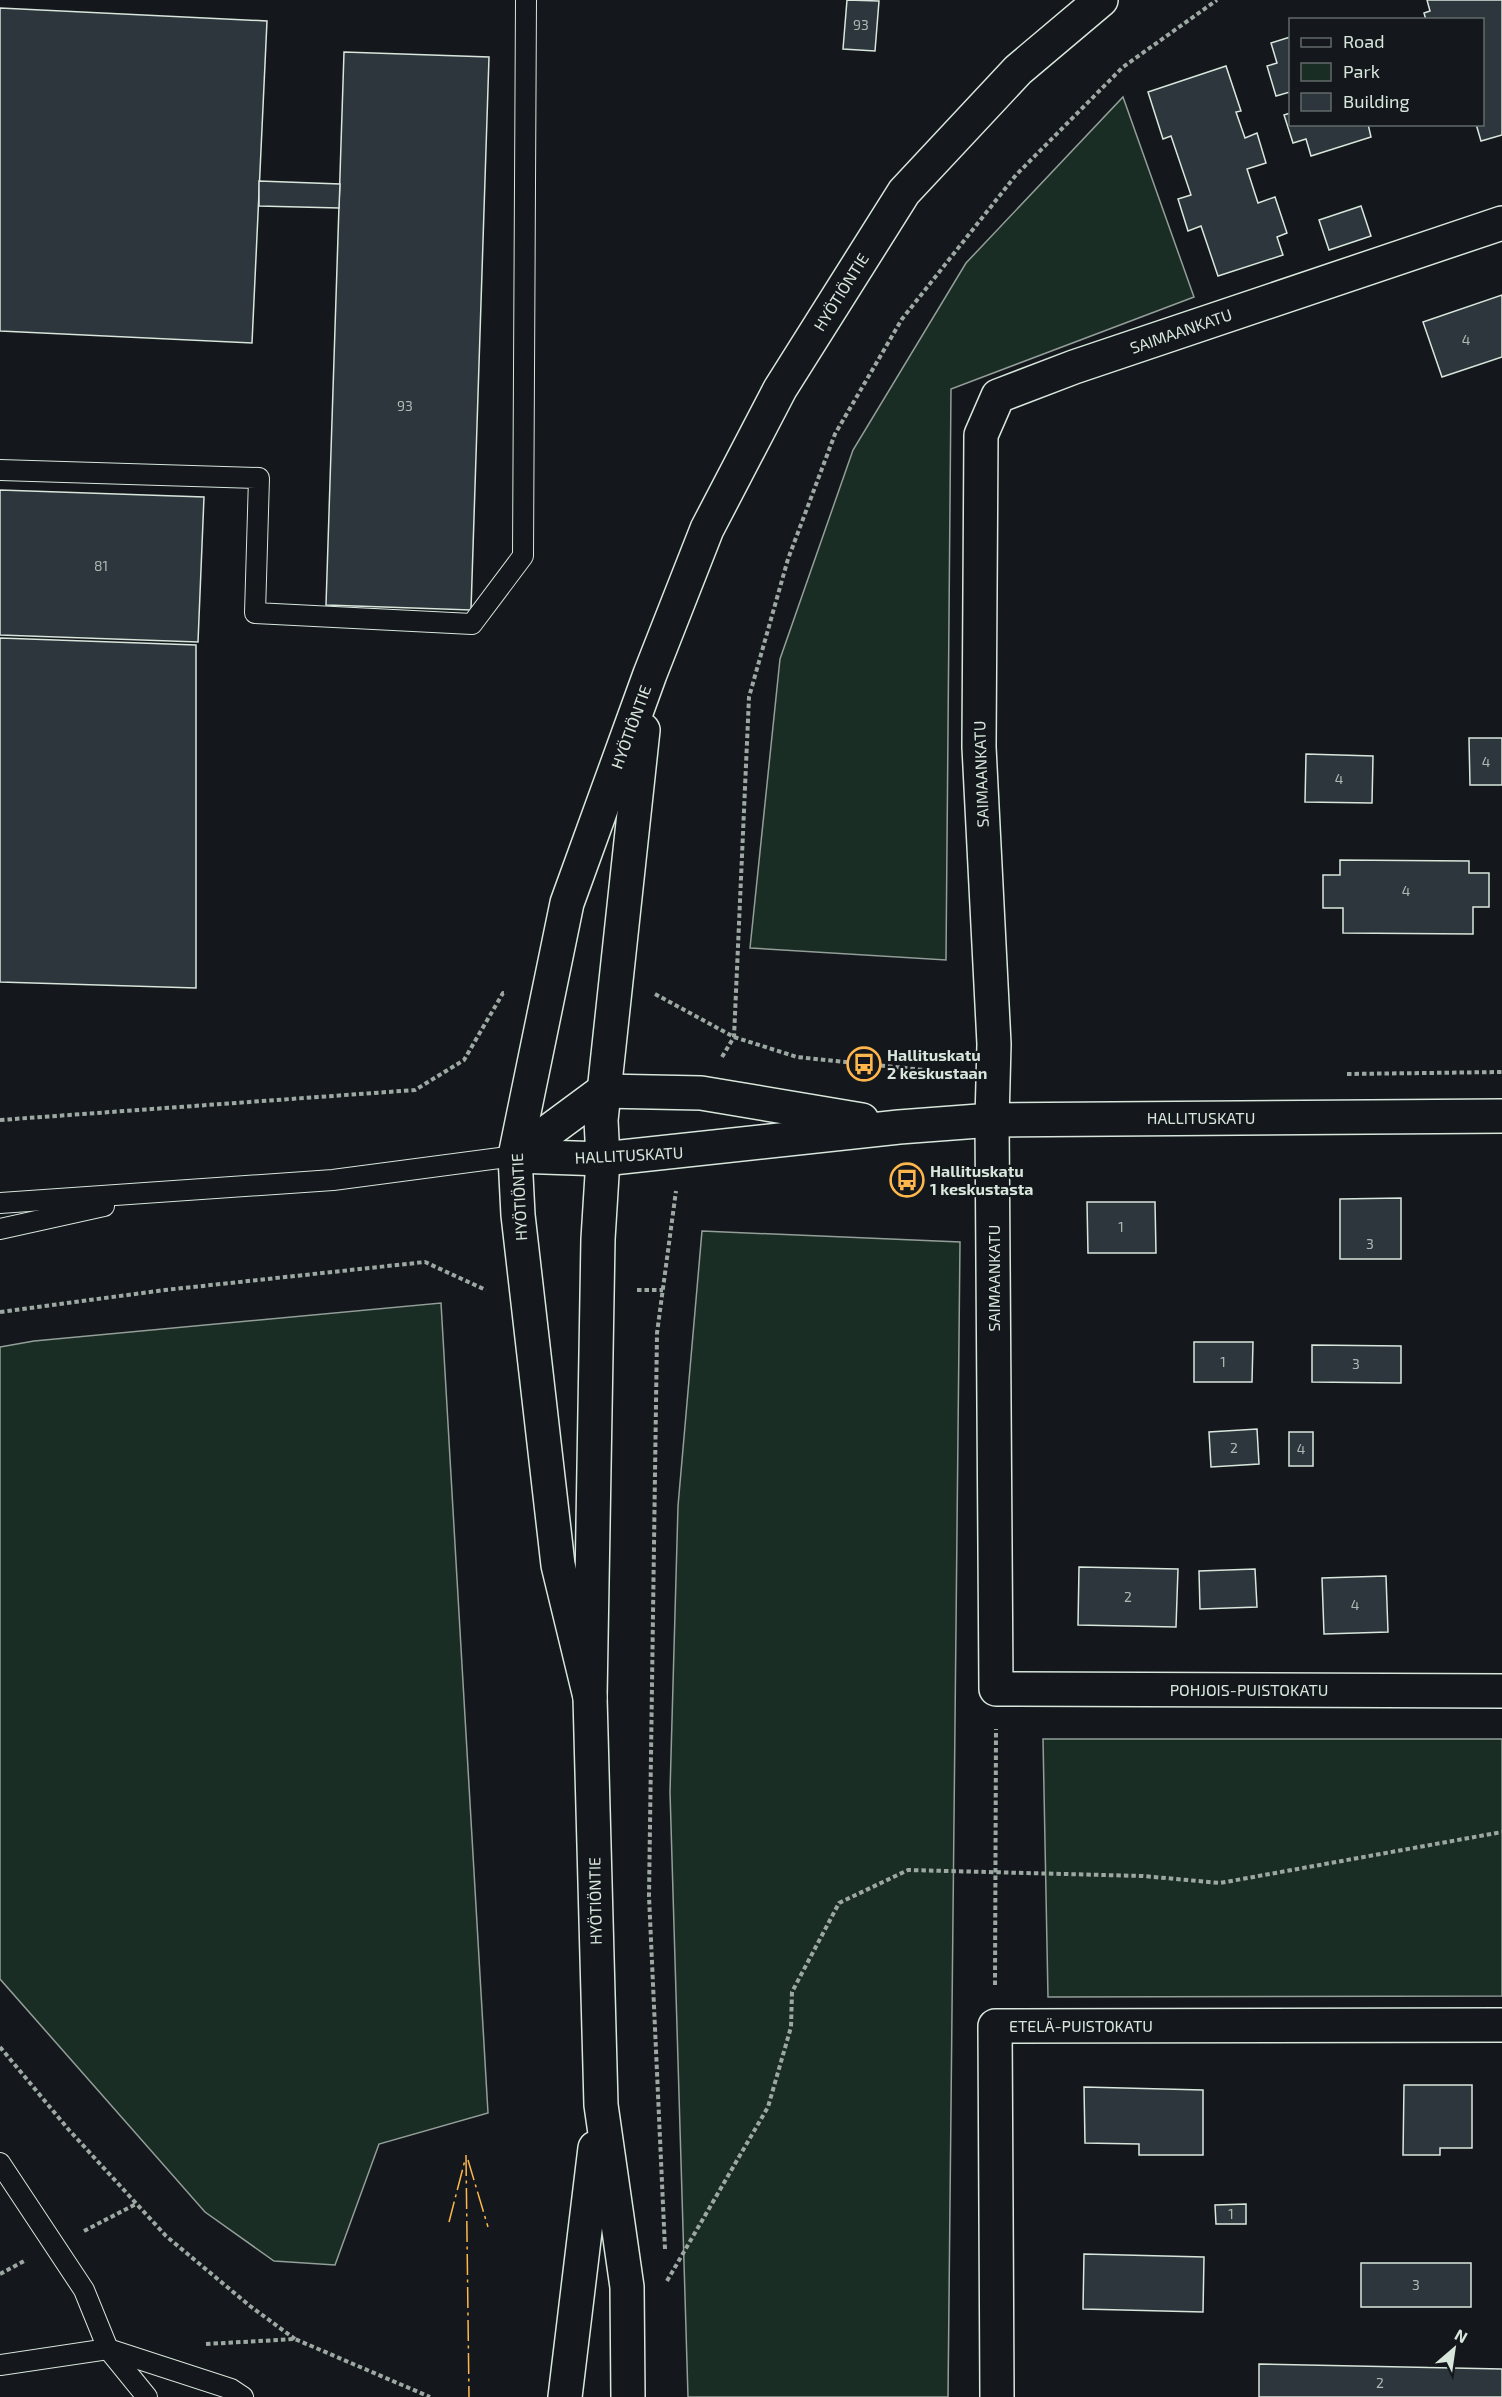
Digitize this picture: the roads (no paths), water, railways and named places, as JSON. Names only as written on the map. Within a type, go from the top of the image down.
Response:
[{"type":"street","name":"HYÖTIÖNTIE","points":[[590,1697],[558,1565],[518,1215],[515,1156],[567,903],[650,674],[707,529],[780,388],[904,192],[1018,70],[1101,0]]},
{"type":"street","name":"SAIMAANKATU","points":[[996,1689],[992,1120],[994,1044],[979,747],[981,435],[998,396],[1074,367],[1502,224]]},
{"type":"street","name":"HYÖTIÖNTIE","points":[[628,2397],[627,2286],[601,2105],[590,1697],[603,1091],[650,674]]},
{"type":"street","name":"HALLITUSKATU","points":[[603,1091],[701,1093],[899,1127]]},
{"type":"street","points":[[515,1156],[603,1091]]},
{"type":"street","name":"HALLITUSKATU","points":[[515,1156],[603,1159],[899,1127],[992,1120],[1502,1116]]},
{"type":"street","name":"POHJOIS-PUISTOKATU","points":[[996,1689],[1502,1690]]},
{"type":"street","name":"ETELÄ-PUISTOKATU","points":[[998,2397],[995,2026],[1502,2025]]},
{"type":"street","name":"HYÖTIÖNTIE","points":[[565,2397],[601,2105]]},
{"type":"lane","points":[[0,470],[259,478],[255,613],[472,624],[523,556],[526,0]]},
{"type":"lane","points":[[0,1203],[162,1193],[397,1173],[515,1156]]},
{"type":"lane","points":[[0,1229],[162,1193]]},
{"type":"lane","points":[[0,2163],[84,2290],[108,2349],[147,2397]]},
{"type":"lane","points":[[0,2365],[108,2349],[231,2389],[243,2397]]},
{"type":"place","name":"Hallituskatu 2 keskustaan","points":[[864,1064]]},
{"type":"place","name":"Hallituskatu 1 keskustasta","points":[[907,1180]]}]
